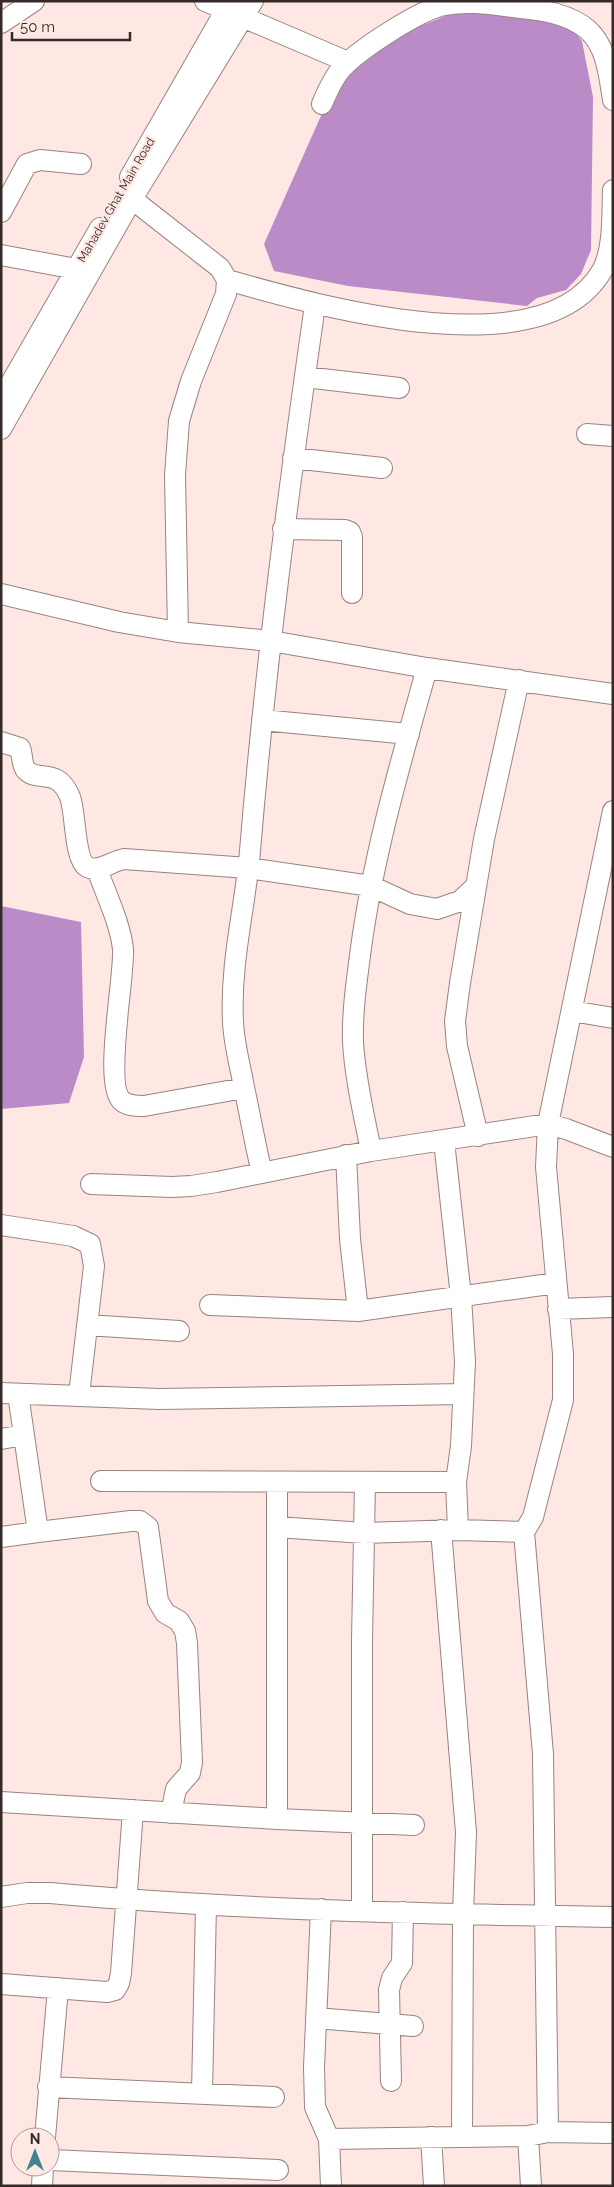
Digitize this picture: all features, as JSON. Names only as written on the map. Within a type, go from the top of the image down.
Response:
[{"type":"street","points":[[1,24],[34,1]]},
{"type":"street","points":[[205,1],[238,7],[348,62]]},
{"type":"street","points":[[322,104],[336,76],[348,62],[389,32],[426,11],[444,5],[475,2],[530,9],[570,18],[588,30],[599,45],[605,59],[611,78],[613,100]]},
{"type":"street","points":[[1,429],[132,199],[238,7]]},
{"type":"street","name":"Mahadev Ghat Main Road","points":[[1,400],[76,269],[238,7]]},
{"type":"street","points":[[1,212],[27,164],[40,160],[81,164]]},
{"type":"street","points":[[227,280],[316,305],[442,323],[501,324],[531,319],[572,303],[585,293],[603,268],[610,248],[613,190]]},
{"type":"street","points":[[132,199],[220,268],[227,280],[226,294],[191,381],[179,421],[175,475],[178,632]]},
{"type":"street","points":[[1,255],[76,269]]},
{"type":"street","points":[[262,1173],[248,1116],[233,1022],[235,946],[248,868],[283,529],[316,305]]},
{"type":"street","points":[[305,378],[399,388]]},
{"type":"street","points":[[586,434],[613,436]]},
{"type":"street","points":[[293,458],[382,468]]},
{"type":"street","points":[[283,529],[345,530],[350,532],[352,537],[352,593]]},
{"type":"street","points":[[1,594],[93,617],[178,632],[271,641],[427,668],[613,694]]},
{"type":"street","points":[[370,1150],[357,1077],[354,1013],[371,886],[386,814],[427,668]]},
{"type":"street","points":[[478,1136],[457,1046],[455,1021],[484,839],[519,680]]},
{"type":"street","points":[[262,720],[409,734]]},
{"type":"street","points":[[1,742],[20,748],[25,768],[30,773],[50,776],[63,784],[75,813],[78,853],[82,862],[88,867],[96,869],[114,860],[124,858],[248,868],[371,886],[410,904],[437,909],[460,901],[476,886]]},
{"type":"street","points":[[548,2132],[543,1754],[524,1532],[533,1517],[563,1400],[563,1354],[546,1167],[548,1124],[613,811]]},
{"type":"street","points":[[96,869],[118,926],[124,963],[118,1000],[115,1063],[117,1092],[121,1100],[131,1105],[144,1106],[244,1088]]},
{"type":"street","points":[[572,1011],[613,1018]]},
{"type":"street","points":[[91,1184],[172,1187],[217,1182],[370,1150],[444,1141],[548,1124],[566,1129],[613,1148]]},
{"type":"street","points":[[444,1141],[461,1298],[465,1362],[462,1446],[449,1530],[466,1832],[463,1914],[462,2137]]},
{"type":"street","points":[[346,1156],[350,1239],[358,1311]]},
{"type":"street","points":[[1,1225],[73,1236],[90,1244],[94,1266],[79,1395]]},
{"type":"street","points":[[210,1305],[358,1311],[461,1298],[556,1283]]},
{"type":"street","points":[[558,1309],[613,1308]]},
{"type":"street","points":[[87,1325],[179,1331]]},
{"type":"street","points":[[38,1532],[24,1435],[10,1394],[159,1399],[463,1394]]},
{"type":"street","points":[[1,1439],[24,1435]]},
{"type":"street","points":[[101,1481],[456,1482]]},
{"type":"street","points":[[277,1482],[277,1819]]},
{"type":"street","points":[[362,1911],[365,1482]]},
{"type":"street","points":[[1,1537],[131,1521],[140,1521],[148,1527],[158,1601],[164,1613],[179,1622],[184,1630],[187,1642],[192,1762],[190,1773],[176,1789],[171,1812]]},
{"type":"street","points":[[277,1527],[364,1532],[449,1530],[524,1532]]},
{"type":"street","points":[[1,1802],[362,1824],[414,1825]]},
{"type":"street","points":[[1,1984],[107,1992],[115,1990],[121,1973],[128,1900],[133,1810]]},
{"type":"street","points":[[1,1897],[27,1893],[50,1893],[206,1905],[613,1917]]},
{"type":"street","points":[[202,2093],[206,1905]]},
{"type":"street","points":[[321,1909],[316,2018],[315,2107],[329,2139],[331,2186]]},
{"type":"street","points":[[391,2081],[389,1990],[392,1978],[402,1963],[403,1912]]},
{"type":"street","points":[[46,2127],[58,1988]]},
{"type":"street","points":[[316,2018],[413,2026]]},
{"type":"street","points":[[48,2087],[274,2096]]},
{"type":"street","points":[[329,2139],[528,2136],[548,2132],[613,2133]]},
{"type":"street","points":[[528,2136],[531,2186]]},
{"type":"street","points":[[431,2137],[434,2186]]},
{"type":"street","points":[[60,2160],[278,2170]]},
{"type":"shaded area","points":[[486,6],[562,17],[582,41],[593,97],[591,250],[581,274],[566,290],[537,298],[527,306],[348,286],[274,271],[264,244],[340,73],[376,44],[448,15]]},
{"type":"shaded area","points":[[1,906],[81,922],[84,1057],[69,1103],[1,1109]]}]
